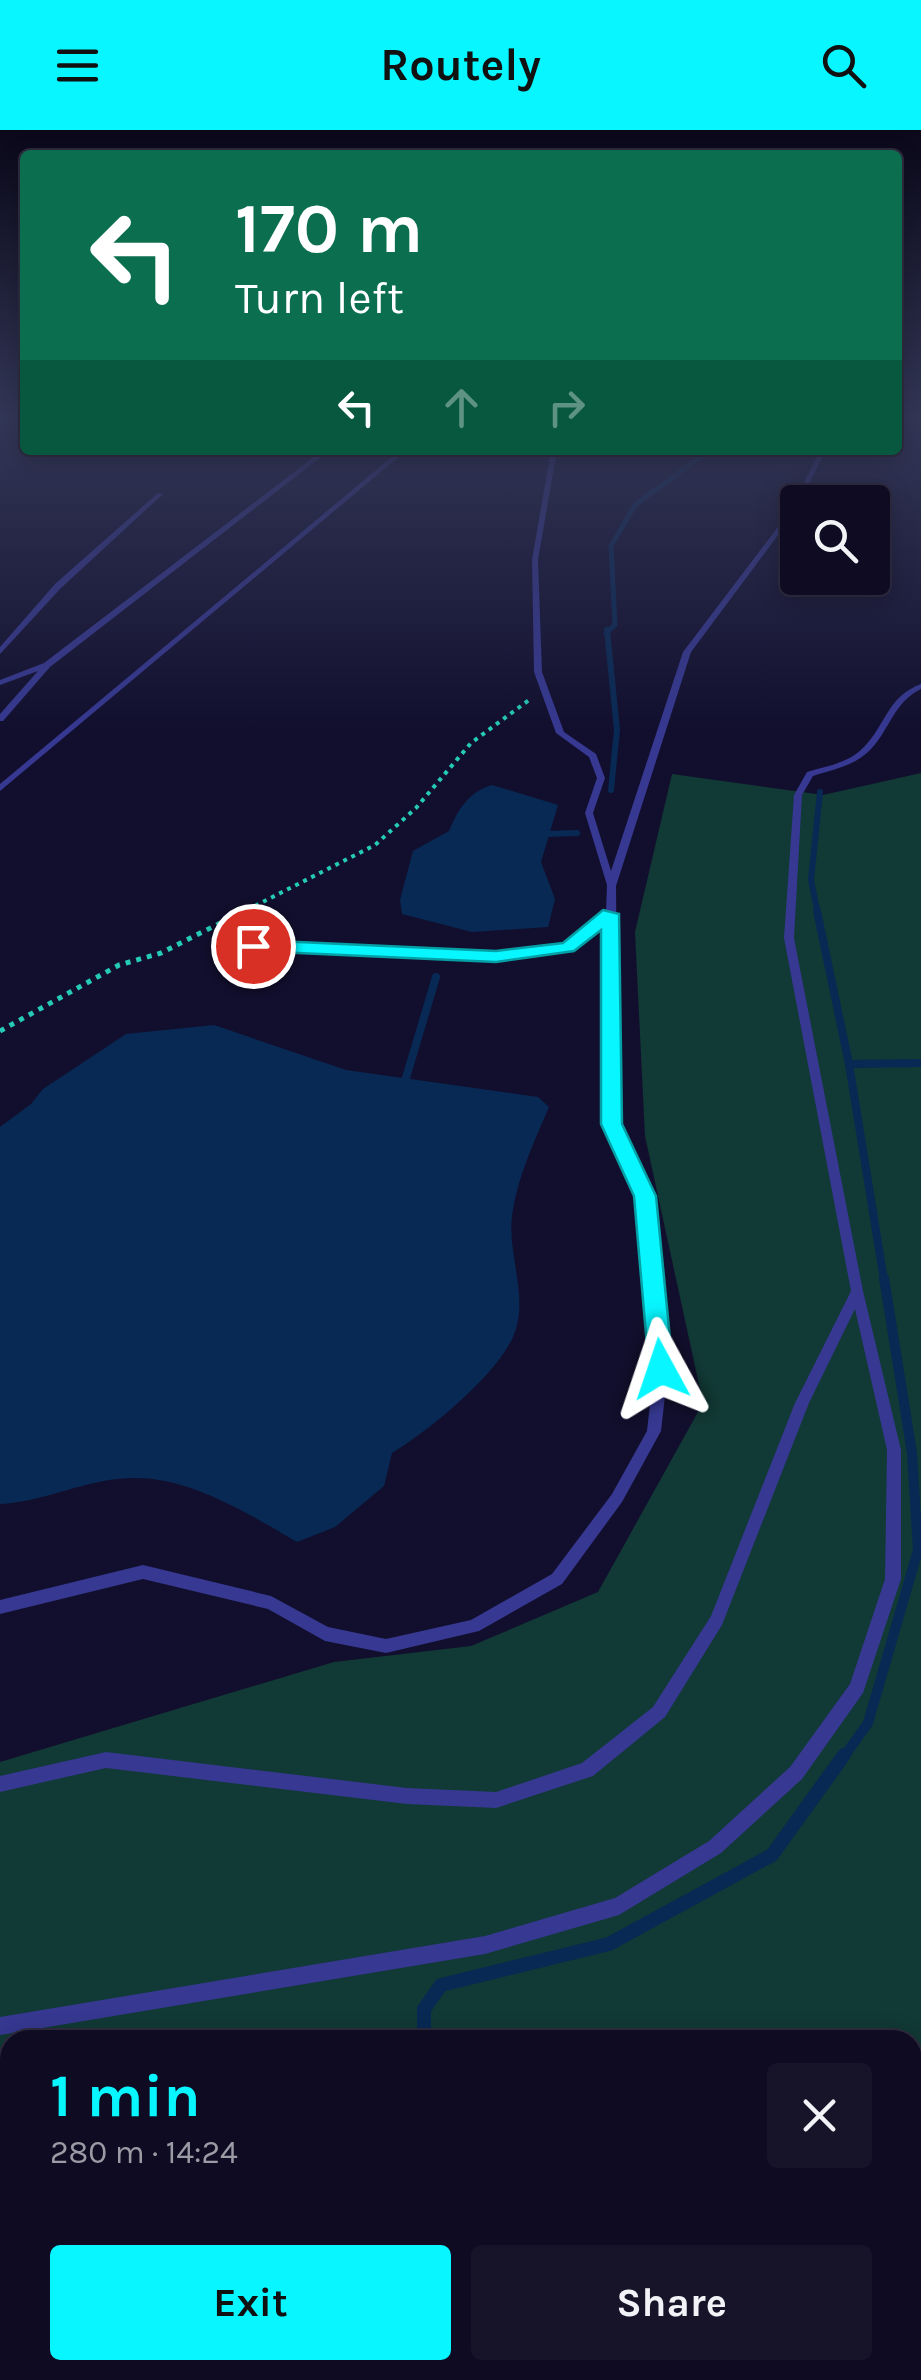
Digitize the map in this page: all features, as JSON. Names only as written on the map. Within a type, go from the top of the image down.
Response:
[{"type":"lane","points":[[0,652],[58,586],[130,521]]},
{"type":"lane","points":[[0,719],[48,665],[235,521]]},
{"type":"lane","points":[[0,788],[319,521]]},
{"type":"lane","points":[[542,521],[535,560],[538,672],[560,733],[593,756],[601,778],[589,813],[611,886]]},
{"type":"lane","points":[[0,1607],[143,1572],[270,1603],[325,1634],[386,1646],[474,1626],[557,1579],[617,1498],[654,1432],[661,1369],[645,1196],[612,1124],[611,886],[687,652],[785,521]]},
{"type":"lane","points":[[0,684],[48,665]]},
{"type":"lane","points":[[0,2026],[485,1945],[619,1906],[715,1847],[796,1773],[857,1688],[893,1579],[894,1450],[857,1291],[789,938],[798,795],[810,774],[856,758],[878,735],[891,704],[921,686]]},
{"type":"lane","points":[[253,946],[496,956],[568,948],[610,914]]},
{"type":"lane","points":[[0,1784],[106,1760],[407,1796],[496,1800],[587,1770],[659,1712],[717,1620],[802,1403],[857,1291]]},
{"type":"path","points":[[0,1031],[119,965],[161,953],[375,845],[416,808],[471,743],[544,690]]},
{"type":"green space","points":[[921,773],[921,2030],[0,2030],[0,1762],[334,1662],[471,1646],[598,1592],[703,1403],[645,1136],[635,932],[672,774],[823,795]]},
{"type":"water","points":[[492,785],[558,805],[541,862],[555,899],[548,927],[472,932],[402,914],[400,900],[413,851],[449,831],[465,802]]},
{"type":"water","points":[[214,1025],[346,1070],[538,1097],[549,1107],[514,1202],[511,1231],[519,1308],[513,1337],[476,1386],[442,1417],[392,1453],[384,1486],[335,1527],[297,1542],[218,1499],[153,1479],[114,1479],[0,1504],[0,1127],[31,1104],[43,1089],[126,1034]]},
{"type":"waterway","points":[[607,632],[615,625],[611,546],[626,521]]},
{"type":"waterway","points":[[607,632],[617,730],[611,790]]},
{"type":"waterway","points":[[818,914],[811,880],[820,792]]},
{"type":"waterway","points":[[545,834],[577,833]]},
{"type":"waterway","points":[[817,911],[849,1064]]},
{"type":"waterway","points":[[403,1088],[436,977]]},
{"type":"waterway","points":[[849,1064],[921,1063]]},
{"type":"waterway","points":[[849,1064],[884,1280]]},
{"type":"waterway","points":[[843,1758],[868,1723],[918,1550],[912,1453],[884,1278]]},
{"type":"waterway","points":[[424,2030],[424,2009],[441,1985],[609,1944],[772,1855],[844,1755]]},
{"type":"route","points":[[253,946],[496,956],[568,948],[610,914],[612,1124],[645,1196],[661,1369]]}]
